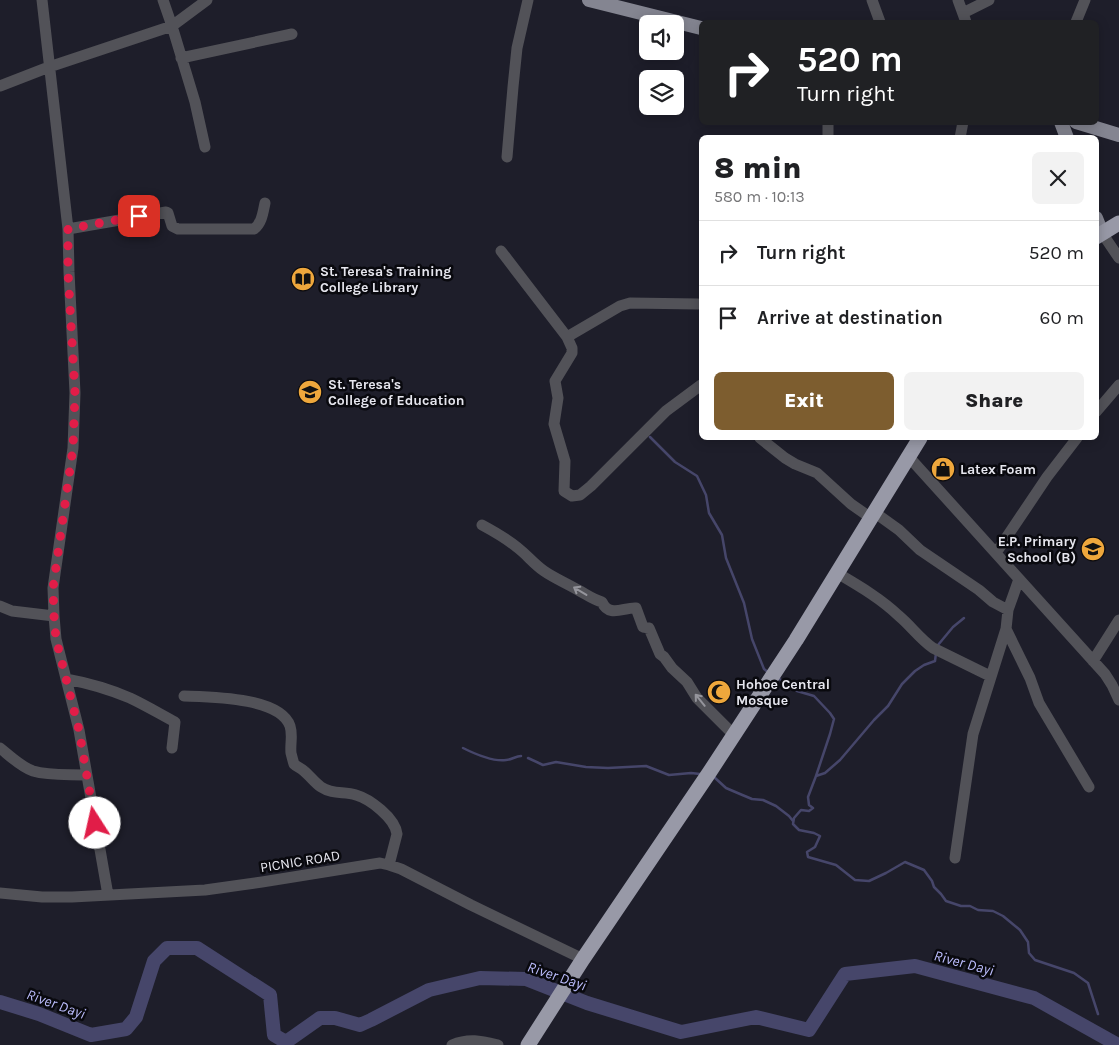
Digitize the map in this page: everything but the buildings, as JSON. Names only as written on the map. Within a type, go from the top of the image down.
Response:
[{"type":"highway","points":[[1099,235],[1119,223]]},
{"type":"highway","points":[[528,1045],[583,959],[796,640],[919,440]]},
{"type":"main road","points":[[589,0],[609,2],[699,27]]},
{"type":"main road","points":[[1089,125],[1118,132]]},
{"type":"street","points":[[42,0],[68,229],[68,272],[75,393],[73,448],[53,588],[54,616],[56,639],[79,730],[108,895]]},
{"type":"street","points":[[163,0],[195,102],[205,147]]},
{"type":"street","points":[[0,86],[49,67],[172,26],[207,0]]},
{"type":"street","points":[[507,157],[517,48],[528,0]]},
{"type":"street","points":[[872,0],[879,20]]},
{"type":"street","points":[[958,0],[964,18],[989,0]]},
{"type":"street","points":[[1077,20],[1085,0]]},
{"type":"street","points":[[181,58],[292,34]]},
{"type":"street","points":[[68,229],[166,212],[170,216],[172,226],[178,230],[254,229],[261,220],[265,203]]},
{"type":"street","points":[[1099,235],[1119,258]]},
{"type":"street","points":[[501,251],[567,336],[572,348],[572,353],[555,380],[558,398],[554,424],[565,461],[564,491],[572,496],[580,495],[666,411],[699,386]]},
{"type":"street","points":[[567,336],[620,306],[630,303],[698,304]]},
{"type":"street","points":[[1099,408],[1119,385]]},
{"type":"street","points":[[762,440],[794,464],[813,470],[851,504],[899,530],[920,550],[979,590],[993,602],[1008,610]]},
{"type":"street","points":[[996,553],[1047,477],[1075,440]]},
{"type":"street","points":[[908,456],[1093,661],[1112,684],[1119,700]]},
{"type":"street","points":[[482,525],[504,537],[544,571],[593,599],[602,602],[608,609],[616,611],[629,607],[636,608],[643,627],[649,628],[660,654],[687,682],[697,698],[734,735]]},
{"type":"street","points":[[837,573],[878,598],[901,617],[927,644],[990,676]]},
{"type":"street","points":[[955,858],[973,734],[1006,629],[1008,610],[1019,579]]},
{"type":"street","points":[[0,606],[12,610],[54,616]]},
{"type":"street","points":[[1093,661],[1119,620]]},
{"type":"street","points":[[1006,629],[1030,678],[1042,709],[1089,787]]},
{"type":"street","points":[[66,679],[115,692],[175,722],[172,748]]},
{"type":"street","points":[[184,696],[237,700],[260,704],[285,717],[292,734],[291,753],[294,764],[322,788],[337,793],[354,794],[365,799],[375,805],[393,823],[397,834],[390,865]]},
{"type":"street","points":[[0,748],[33,771],[49,774],[86,775]]},
{"type":"street","name":"PICNIC ROAD","points":[[0,893],[42,897],[72,897],[205,890],[380,863],[401,869],[462,901],[583,959]]},
{"type":"street","points":[[452,1045],[473,1040],[498,1045]]},
{"type":"waterway","points":[[650,437],[675,462],[697,476],[706,495],[709,513],[722,535],[726,558],[744,603],[752,639],[764,669],[769,673]]},
{"type":"waterway","points":[[938,645],[953,627],[964,618]]},
{"type":"waterway","points":[[936,653],[935,661],[915,671],[902,684],[888,706],[840,760],[825,773],[816,776],[808,797],[809,805],[813,808],[809,811],[801,810],[794,818],[793,824],[799,830],[820,836],[815,847],[807,852],[808,857],[836,865],[855,880],[869,881],[905,862],[924,870],[934,887],[946,901],[961,906],[970,906],[978,910],[993,911],[1003,916],[1020,930],[1028,942],[1029,953],[1035,960],[1074,973],[1088,983],[1098,1014]]},
{"type":"waterway","points":[[778,678],[797,691],[814,696],[834,719],[816,776]]},
{"type":"waterway","points":[[463,748],[495,760],[508,760],[521,756]]},
{"type":"waterway","points":[[528,758],[543,765],[556,762],[586,767],[608,768],[646,766],[669,775],[700,774]]},
{"type":"waterway","points":[[714,777],[726,788],[752,799],[763,800],[776,806],[793,821]]},
{"type":"waterway","name":"River Dayi","points":[[0,1002],[39,1014],[91,1035],[126,1029],[136,1017],[154,961],[167,948],[197,948],[270,995],[274,1035],[286,1042],[320,1018],[335,1018],[360,1025],[429,990],[480,978],[526,979],[587,1003],[681,1032],[756,1017],[809,1030],[845,974],[915,966],[1034,998],[1118,1045]]},
{"type":"place","name":"St. Teresa's Training College Library","points":[[303,279]]},
{"type":"place","name":"St. Teresa's College of Education","points":[[310,392]]},
{"type":"place","name":"Latex Foam","points":[[943,469]]},
{"type":"place","name":"E.P. Primary School (B)","points":[[1093,549]]},
{"type":"place","name":"Hohoe Central Mosque","points":[[719,692]]},
{"type":"route","points":[[95,823],[79,730],[56,639],[54,616],[53,588],[73,448],[75,393],[68,272],[68,229],[139,216]]}]
